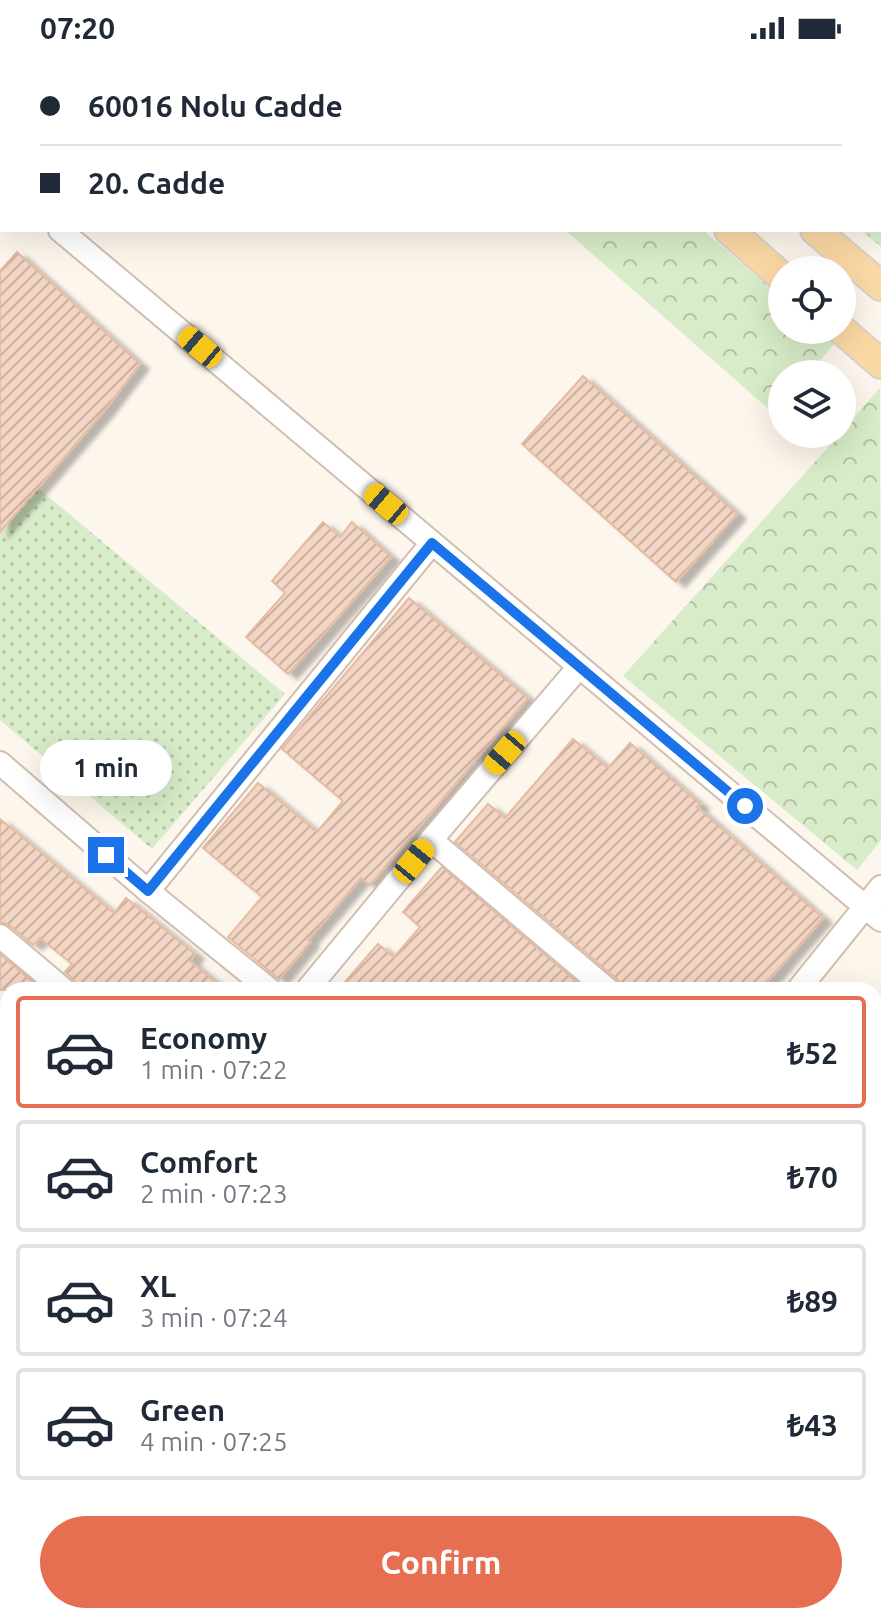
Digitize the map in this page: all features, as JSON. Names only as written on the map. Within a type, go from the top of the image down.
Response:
[{"type":"main road","points":[[731,232],[768,265]]},
{"type":"main road","points":[[817,232],[881,286]]},
{"type":"main road","points":[[856,342],[881,364]]},
{"type":"street","points":[[62,232],[873,913]]},
{"type":"street","points":[[148,891],[432,543]]},
{"type":"street","points":[[314,982],[579,667]]},
{"type":"street","points":[[0,763],[148,891],[260,982]]},
{"type":"street","points":[[431,840],[599,982]]},
{"type":"street","points":[[806,982],[873,913],[881,887]]},
{"type":"street","points":[[0,936],[55,982]]},
{"type":"green space","points":[[567,232],[705,232],[768,286],[768,344],[834,344],[820,360],[768,360],[768,409]]},
{"type":"green space","points":[[863,232],[881,232],[881,247]]},
{"type":"green space","points":[[880,388],[881,840],[857,870],[623,676],[827,448],[856,448],[856,415]]},
{"type":"green space","points":[[38,488],[285,694],[152,849],[0,720],[0,532]]},
{"type":"building","points":[[17,252],[140,364],[104,411],[0,532],[0,271]]},
{"type":"building","points":[[583,376],[737,514],[676,582],[522,444]]},
{"type":"building","points":[[323,522],[340,537],[352,522],[391,557],[288,674],[246,637],[285,593],[272,581]]},
{"type":"building","points":[[409,598],[528,698],[370,885],[361,878],[279,979],[228,937],[262,897],[203,848],[258,783],[317,832],[343,801],[282,749]]},
{"type":"building","points":[[573,739],[608,768],[630,743],[700,804],[697,807],[823,918],[767,982],[618,982],[455,842],[488,804],[505,818]]},
{"type":"building","points":[[0,819],[114,913],[126,898],[195,954],[190,961],[215,982],[75,982],[65,972],[72,964],[40,938],[33,945],[9,925],[0,922]]},
{"type":"building","points":[[442,867],[577,982],[345,982],[378,944],[394,957],[420,927],[403,912]]},
{"type":"building","points":[[0,954],[33,982],[0,982]]},
{"type":"route","points":[[106,855],[148,891],[432,543],[745,806]]}]
